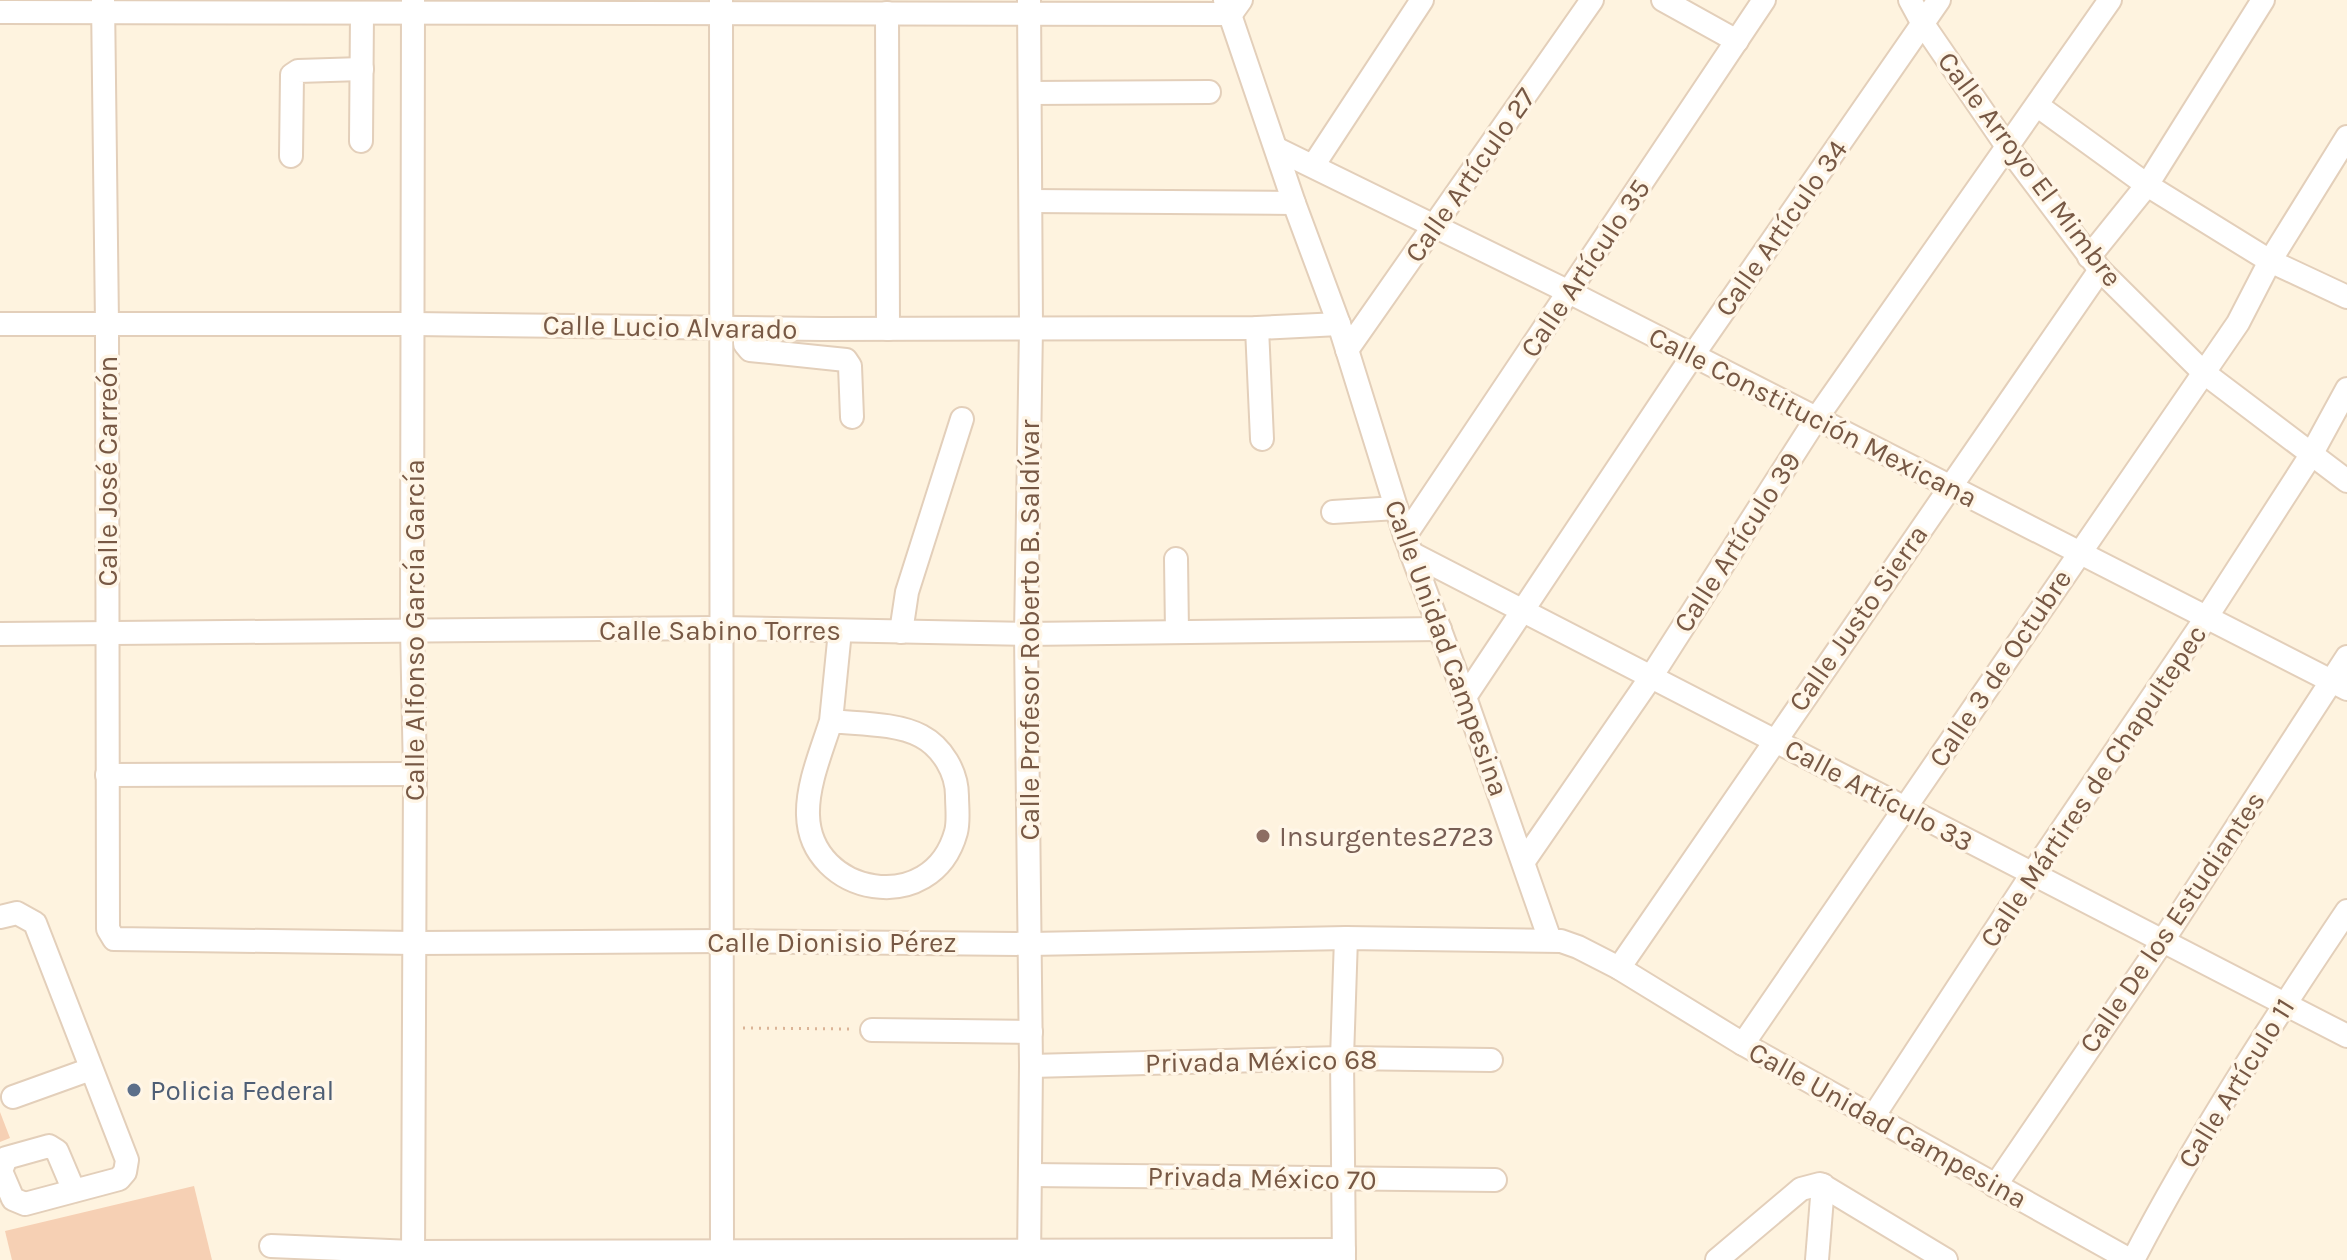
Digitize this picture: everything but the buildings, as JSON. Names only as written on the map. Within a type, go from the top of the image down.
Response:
[{"type":"street","points":[[1313,166],[1422,0]]},
{"type":"street","name":"Calle Artículo 27","points":[[1347,350],[1592,0]]},
{"type":"street","points":[[1663,0],[1737,41]]},
{"type":"street","name":"Calle Artículo 35","points":[[1408,545],[1569,292],[1764,0]]},
{"type":"street","name":"Calle Arroyo El Mimbre","points":[[1910,0],[1923,24],[2006,145],[2094,264],[2203,372],[2347,481]]},
{"type":"street","name":"Calle Artículo 34","points":[[1465,697],[1693,355],[1939,0]]},
{"type":"street","name":"Calle Artículo 39","points":[[1524,861],[1651,677],[1816,419],[2110,0]]},
{"type":"street","name":"Calle Justo Sierra","points":[[1619,968],[1949,487],[2147,185],[2263,0]]},
{"type":"street","points":[[0,12],[104,6],[362,13],[413,6],[721,7],[887,13],[1029,6],[1232,5]]},
{"type":"street","name":"Calle Unidad Campesina","points":[[1232,5],[1294,203],[1339,324],[1408,545],[1550,940],[1570,944],[1619,968],[1743,1044],[2131,1260]]},
{"type":"street","name":"Calle José Carreón","points":[[104,6],[108,929],[114,939]]},
{"type":"street","name":"Calle Alfonso García García","points":[[413,6],[413,1256]]},
{"type":"street","name":"Calle Profesor Roberto B. Saldívar","points":[[1028,1255],[1031,1066],[1026,634],[1031,328],[1029,6]]},
{"type":"street","points":[[721,7],[734,328],[721,628],[722,1256]]},
{"type":"street","points":[[361,141],[362,13]]},
{"type":"street","points":[[887,13],[888,329]]},
{"type":"street","points":[[291,156],[293,73],[362,69]]},
{"type":"street","points":[[1030,93],[1209,92]]},
{"type":"street","name":"Calle Arroyo El Mimbre","points":[[2038,106],[2147,185],[2270,261],[2347,297]]},
{"type":"street","points":[[2270,261],[2347,137]]},
{"type":"street","name":"Calle Constitución Mexicana","points":[[1277,149],[1569,292],[2339,685]]},
{"type":"street","points":[[1031,201],[1294,203]]},
{"type":"street","name":"Calle 3 de Octubre","points":[[1743,1044],[2238,323],[2270,261]]},
{"type":"street","name":"Calle Lucio Alvarado","points":[[0,324],[888,329],[1257,328],[1339,324]]},
{"type":"street","points":[[734,328],[750,350],[846,360],[850,366],[852,417]]},
{"type":"street","points":[[1257,328],[1262,439]]},
{"type":"street","name":"Calle Mártires de Chapultepec","points":[[1873,1117],[2032,874],[2206,618],[2311,455],[2347,389]]},
{"type":"street","points":[[901,632],[907,592],[962,419]]},
{"type":"street","points":[[1333,512],[1396,508]]},
{"type":"street","name":"Calle Artículo 33","points":[[1408,545],[1651,677],[2347,1036]]},
{"type":"street","points":[[1176,559],[1177,632]]},
{"type":"street","name":"Calle Sabino Torres","points":[[0,634],[412,629],[721,628],[1026,634],[1440,629]]},
{"type":"street","points":[[831,721],[909,731],[924,738],[952,769],[957,783],[957,829],[948,852],[915,882],[895,888],[872,888],[852,880],[828,862],[812,838],[808,816],[810,793],[831,721],[840,631]]},
{"type":"street","name":"Calle De los Estudiantes","points":[[1995,1186],[2339,685],[2347,657]]},
{"type":"street","points":[[107,775],[415,774]]},
{"type":"street","name":"Calle Artículo 11","points":[[2131,1260],[2167,1194],[2285,1003],[2347,911]]},
{"type":"street","points":[[0,917],[17,913],[35,923],[127,1160],[127,1168],[119,1179],[74,1191]]},
{"type":"street","points":[[271,1246],[413,1256],[1344,1255],[1342,1058],[1346,938]]},
{"type":"street","name":"Calle Dionisio Pérez","points":[[114,939],[1030,944],[1346,938],[1550,940]]},
{"type":"street","points":[[872,1030],[1031,1032]]},
{"type":"street","name":"Privada México 68","points":[[1031,1066],[1342,1058],[1491,1060]]},
{"type":"street","points":[[13,1097],[91,1069]]},
{"type":"street","name":"Privada México 70","points":[[1030,1175],[1495,1180]]},
{"type":"street","points":[[1717,1260],[1801,1189],[1816,1184],[1823,1185],[1946,1260]]},
{"type":"street","points":[[1817,1260],[1823,1185]]},
{"type":"path","points":[[721,1028],[872,1030]]},
{"type":"place","name":"Insurgentes2723","points":[[1263,836]]},
{"type":"place","name":"Policia Federal","points":[[134,1090]]}]
